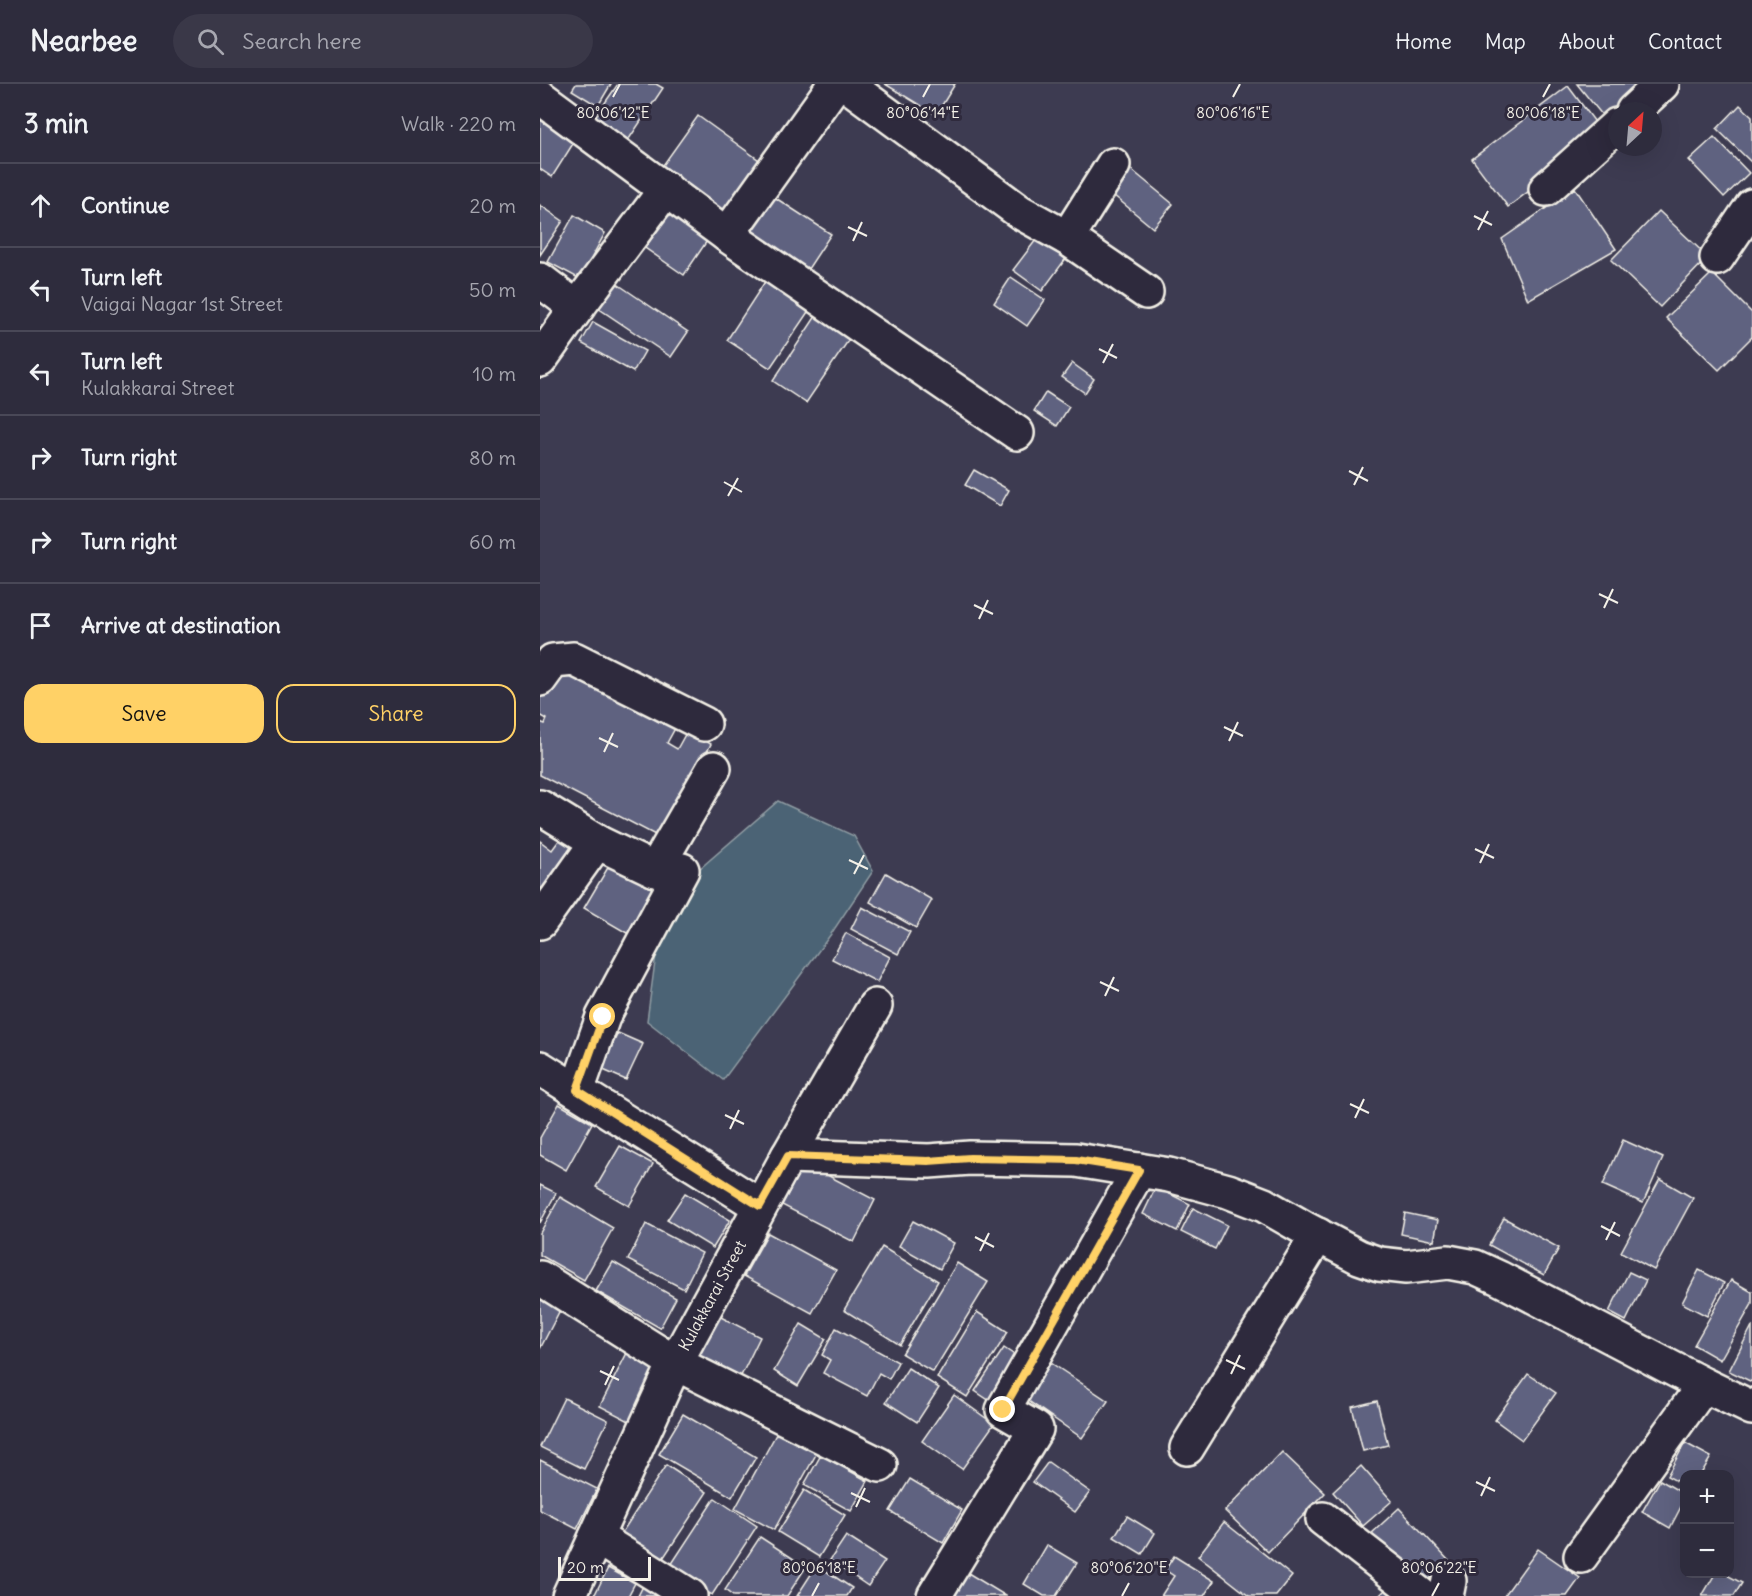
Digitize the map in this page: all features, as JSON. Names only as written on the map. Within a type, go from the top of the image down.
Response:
[{"type":"street","points":[[727,235],[835,84]]},
{"type":"street","points":[[846,84],[1020,212],[1067,238],[1146,292]]},
{"type":"street","points":[[1643,102],[1662,84]]},
{"type":"street","points":[[540,97],[727,235],[1017,433]]},
{"type":"street","points":[[1546,189],[1608,133]]},
{"type":"street","points":[[1067,238],[1113,165]]},
{"type":"street","points":[[540,360],[666,189]]},
{"type":"street","points":[[1717,258],[1752,206]]},
{"type":"street","points":[[540,280],[577,308]]},
{"type":"street","points":[[540,679],[553,661],[574,659],[704,724]]},
{"type":"street","points":[[540,807],[597,842],[655,870],[714,768]]},
{"type":"street","points":[[540,922],[597,842]]},
{"type":"street","points":[[577,1090],[603,1017],[682,870]]},
{"type":"street","name":"Kulakkarai Street","points":[[569,1596],[675,1363],[788,1156],[876,1006]]},
{"type":"street","points":[[540,1068],[760,1206]]},
{"type":"street","points":[[788,1156],[928,1161],[970,1158],[1076,1160],[1169,1175],[1228,1191],[1264,1205],[1359,1257],[1379,1264],[1406,1267],[1448,1262],[1475,1267],[1752,1408]]},
{"type":"street","points":[[934,1596],[1036,1430],[1003,1410],[1139,1170]]},
{"type":"street","points":[[1187,1448],[1318,1235]]},
{"type":"street","points":[[540,1278],[675,1363],[880,1465]]},
{"type":"street","points":[[1581,1556],[1704,1385]]},
{"type":"street","points":[[1323,1519],[1439,1591]]},
{"type":"street","points":[[596,1537],[690,1596]]},
{"type":"water","points":[[778,801],[854,836],[873,871],[831,934],[723,1080],[647,1021],[658,940],[689,878]]},
{"type":"building","points":[[576,84],[611,84],[598,106],[572,90]]},
{"type":"building","points":[[618,84],[656,84],[663,88],[627,142],[593,120]]},
{"type":"building","points":[[885,84],[955,84],[936,115]]},
{"type":"building","points":[[1577,84],[1651,84],[1630,102],[1608,102],[1607,121]]},
{"type":"building","points":[[1568,86],[1604,134],[1508,207],[1472,159]]},
{"type":"building","points":[[1740,105],[1752,116],[1752,163],[1717,129]]},
{"type":"building","points":[[540,116],[576,139],[552,177],[540,169]]},
{"type":"building","points":[[698,116],[759,160],[717,219],[656,175]]},
{"type":"building","points":[[1714,137],[1749,173],[1724,197],[1689,160]]},
{"type":"building","points":[[1127,166],[1173,204],[1153,228],[1107,190]]},
{"type":"building","points":[[1575,188],[1616,249],[1528,300],[1502,239]]},
{"type":"building","points":[[771,195],[831,234],[808,269],[748,229]]},
{"type":"building","points":[[540,205],[563,221],[540,255]]},
{"type":"building","points":[[672,208],[711,235],[684,275],[645,248]]},
{"type":"building","points":[[1659,211],[1708,257],[1660,307],[1611,260]]},
{"type":"building","points":[[574,215],[605,233],[580,279],[548,262]]},
{"type":"building","points":[[1042,232],[1070,253],[1042,291],[1013,270]]},
{"type":"building","points":[[1712,273],[1752,313],[1752,337],[1719,370],[1666,318]]},
{"type":"building","points":[[1011,277],[1045,300],[1027,326],[994,303]]},
{"type":"building","points":[[766,280],[810,309],[770,368],[727,340]]},
{"type":"building","points":[[616,283],[688,332],[671,357],[598,308]]},
{"type":"building","points":[[816,316],[850,338],[806,403],[773,381]]},
{"type":"building","points":[[593,322],[645,351],[633,372],[581,343]]},
{"type":"building","points":[[1072,363],[1094,379],[1085,393],[1062,377]]},
{"type":"building","points":[[1046,392],[1069,407],[1057,426],[1034,411]]},
{"type":"building","points":[[974,470],[1009,490],[1000,506],[965,485]]},
{"type":"building","points":[[566,662],[654,708],[649,716],[659,722],[664,713],[679,721],[667,743],[677,749],[687,731],[711,744],[661,838],[540,775],[540,722],[545,724],[547,719],[540,715],[540,698],[545,688],[550,691]]},
{"type":"building","points":[[566,831],[583,843],[540,905],[540,841],[552,850]]},
{"type":"building","points":[[613,859],[661,887],[632,936],[584,908]]},
{"type":"building","points":[[886,873],[932,900],[916,928],[870,902]]},
{"type":"building","points":[[862,907],[910,932],[898,954],[851,929]]},
{"type":"building","points":[[846,933],[890,957],[877,982],[832,959]]},
{"type":"building","points":[[618,1033],[643,1044],[626,1080],[601,1069]]},
{"type":"building","points":[[559,1104],[592,1123],[566,1170],[540,1155],[540,1138]]},
{"type":"building","points":[[1623,1140],[1663,1158],[1643,1203],[1603,1185]]},
{"type":"building","points":[[620,1146],[653,1164],[629,1206],[596,1187]]},
{"type":"building","points":[[804,1163],[875,1200],[854,1242],[782,1205]]},
{"type":"building","points":[[1660,1179],[1693,1198],[1654,1270],[1621,1252]]},
{"type":"building","points":[[540,1185],[556,1193],[540,1223]]},
{"type":"building","points":[[1156,1187],[1190,1204],[1177,1231],[1143,1214]]},
{"type":"building","points":[[685,1193],[730,1220],[713,1248],[667,1220]]},
{"type":"building","points":[[560,1197],[613,1228],[584,1280],[540,1255],[540,1233]]},
{"type":"building","points":[[1193,1208],[1227,1225],[1215,1249],[1181,1232]]},
{"type":"building","points":[[1405,1213],[1438,1220],[1434,1241],[1401,1234]]},
{"type":"building","points":[[1504,1218],[1559,1248],[1544,1275],[1489,1245]]},
{"type":"building","points":[[913,1221],[954,1243],[940,1269],[899,1246]]},
{"type":"building","points":[[646,1224],[702,1253],[684,1289],[628,1260]]},
{"type":"building","points":[[768,1233],[836,1270],[812,1313],[744,1276]]},
{"type":"building","points":[[882,1247],[938,1281],[900,1345],[844,1310]]},
{"type":"building","points":[[613,1262],[676,1298],[660,1328],[596,1291]]},
{"type":"building","points":[[957,1263],[988,1282],[933,1372],[902,1354]]},
{"type":"building","points":[[1699,1270],[1724,1283],[1707,1316],[1682,1303]]},
{"type":"building","points":[[1629,1272],[1646,1280],[1626,1321],[1609,1312]]},
{"type":"building","points":[[1731,1280],[1752,1292],[1752,1304],[1720,1360],[1694,1345]]},
{"type":"building","points":[[540,1295],[562,1306],[540,1349]]},
{"type":"building","points":[[977,1312],[1008,1332],[967,1397],[937,1378]]},
{"type":"building","points":[[713,1313],[760,1337],[738,1382],[691,1358]]},
{"type":"building","points":[[801,1324],[826,1339],[798,1386],[774,1371]]},
{"type":"building","points":[[1752,1326],[1752,1382],[1729,1371]]},
{"type":"building","points":[[836,1328],[898,1362],[889,1379],[879,1373],[867,1396],[823,1373],[830,1360],[822,1355]]},
{"type":"building","points":[[1004,1348],[1025,1362],[996,1405],[975,1391]]},
{"type":"building","points":[[629,1349],[662,1366],[633,1423],[600,1406]]},
{"type":"building","points":[[1042,1357],[1108,1401],[1082,1438],[1017,1393]]},
{"type":"building","points":[[908,1368],[939,1388],[917,1422],[886,1402]]},
{"type":"building","points":[[1528,1374],[1556,1393],[1522,1440],[1495,1420]]},
{"type":"building","points":[[954,1395],[994,1424],[962,1469],[922,1441]]},
{"type":"building","points":[[564,1398],[608,1420],[584,1469],[540,1447]]},
{"type":"building","points":[[1377,1401],[1388,1445],[1363,1451],[1352,1407]]},
{"type":"building","points":[[683,1414],[756,1457],[732,1497],[659,1454]]},
{"type":"building","points":[[780,1427],[819,1449],[774,1530],[735,1509]]},
{"type":"building","points":[[1685,1443],[1711,1457],[1703,1470],[1680,1470],[1680,1483],[1667,1476]]},
{"type":"building","points":[[1282,1452],[1325,1493],[1268,1552],[1225,1511]]},
{"type":"building","points":[[821,1455],[868,1481],[851,1511],[804,1485]]},
{"type":"building","points":[[540,1460],[597,1489],[577,1529],[540,1510]]},
{"type":"building","points":[[1048,1462],[1090,1492],[1075,1512],[1033,1482]]},
{"type":"building","points":[[666,1465],[707,1492],[660,1563],[619,1537]]},
{"type":"building","points":[[1361,1466],[1392,1501],[1363,1526],[1333,1492]]},
{"type":"building","points":[[910,1479],[962,1510],[943,1543],[890,1511]]},
{"type":"building","points":[[1660,1480],[1680,1492],[1680,1509],[1670,1528],[1642,1512]]},
{"type":"building","points":[[804,1490],[845,1515],[819,1557],[778,1532]]},
{"type":"building","points":[[715,1498],[757,1526],[712,1595],[669,1568]]},
{"type":"building","points":[[1399,1508],[1451,1563],[1423,1589],[1371,1534]]},
{"type":"building","points":[[1127,1516],[1155,1533],[1142,1554],[1114,1537]]},
{"type":"building","points":[[1224,1522],[1292,1576],[1276,1596],[1249,1596],[1198,1556]]},
{"type":"building","points":[[846,1536],[885,1561],[868,1586],[830,1560]]},
{"type":"building","points":[[760,1537],[806,1567],[787,1596],[733,1596],[725,1590]]},
{"type":"building","points":[[1047,1545],[1077,1563],[1056,1596],[1044,1596],[1024,1584]]},
{"type":"building","points":[[1538,1549],[1580,1578],[1567,1596],[1504,1596]]},
{"type":"building","points":[[1174,1556],[1214,1581],[1204,1596],[1161,1596],[1174,1576],[1165,1570]]},
{"type":"building","points":[[817,1565],[852,1588],[847,1596],[797,1596]]},
{"type":"building","points":[[608,1568],[635,1583],[628,1596],[594,1596]]},
{"type":"building","points":[[968,1573],[1006,1596],[954,1596]]},
{"type":"building","points":[[1713,1578],[1733,1578],[1742,1583],[1734,1596],[1702,1596]]},
{"type":"building","points":[[644,1584],[666,1596],[638,1596]]},
{"type":"building","points":[[1389,1586],[1400,1596],[1379,1596]]},
{"type":"route","points":[[603,1017],[577,1090],[760,1206],[788,1156],[928,1161],[970,1158],[1076,1160],[1139,1170],[1003,1410]]}]
